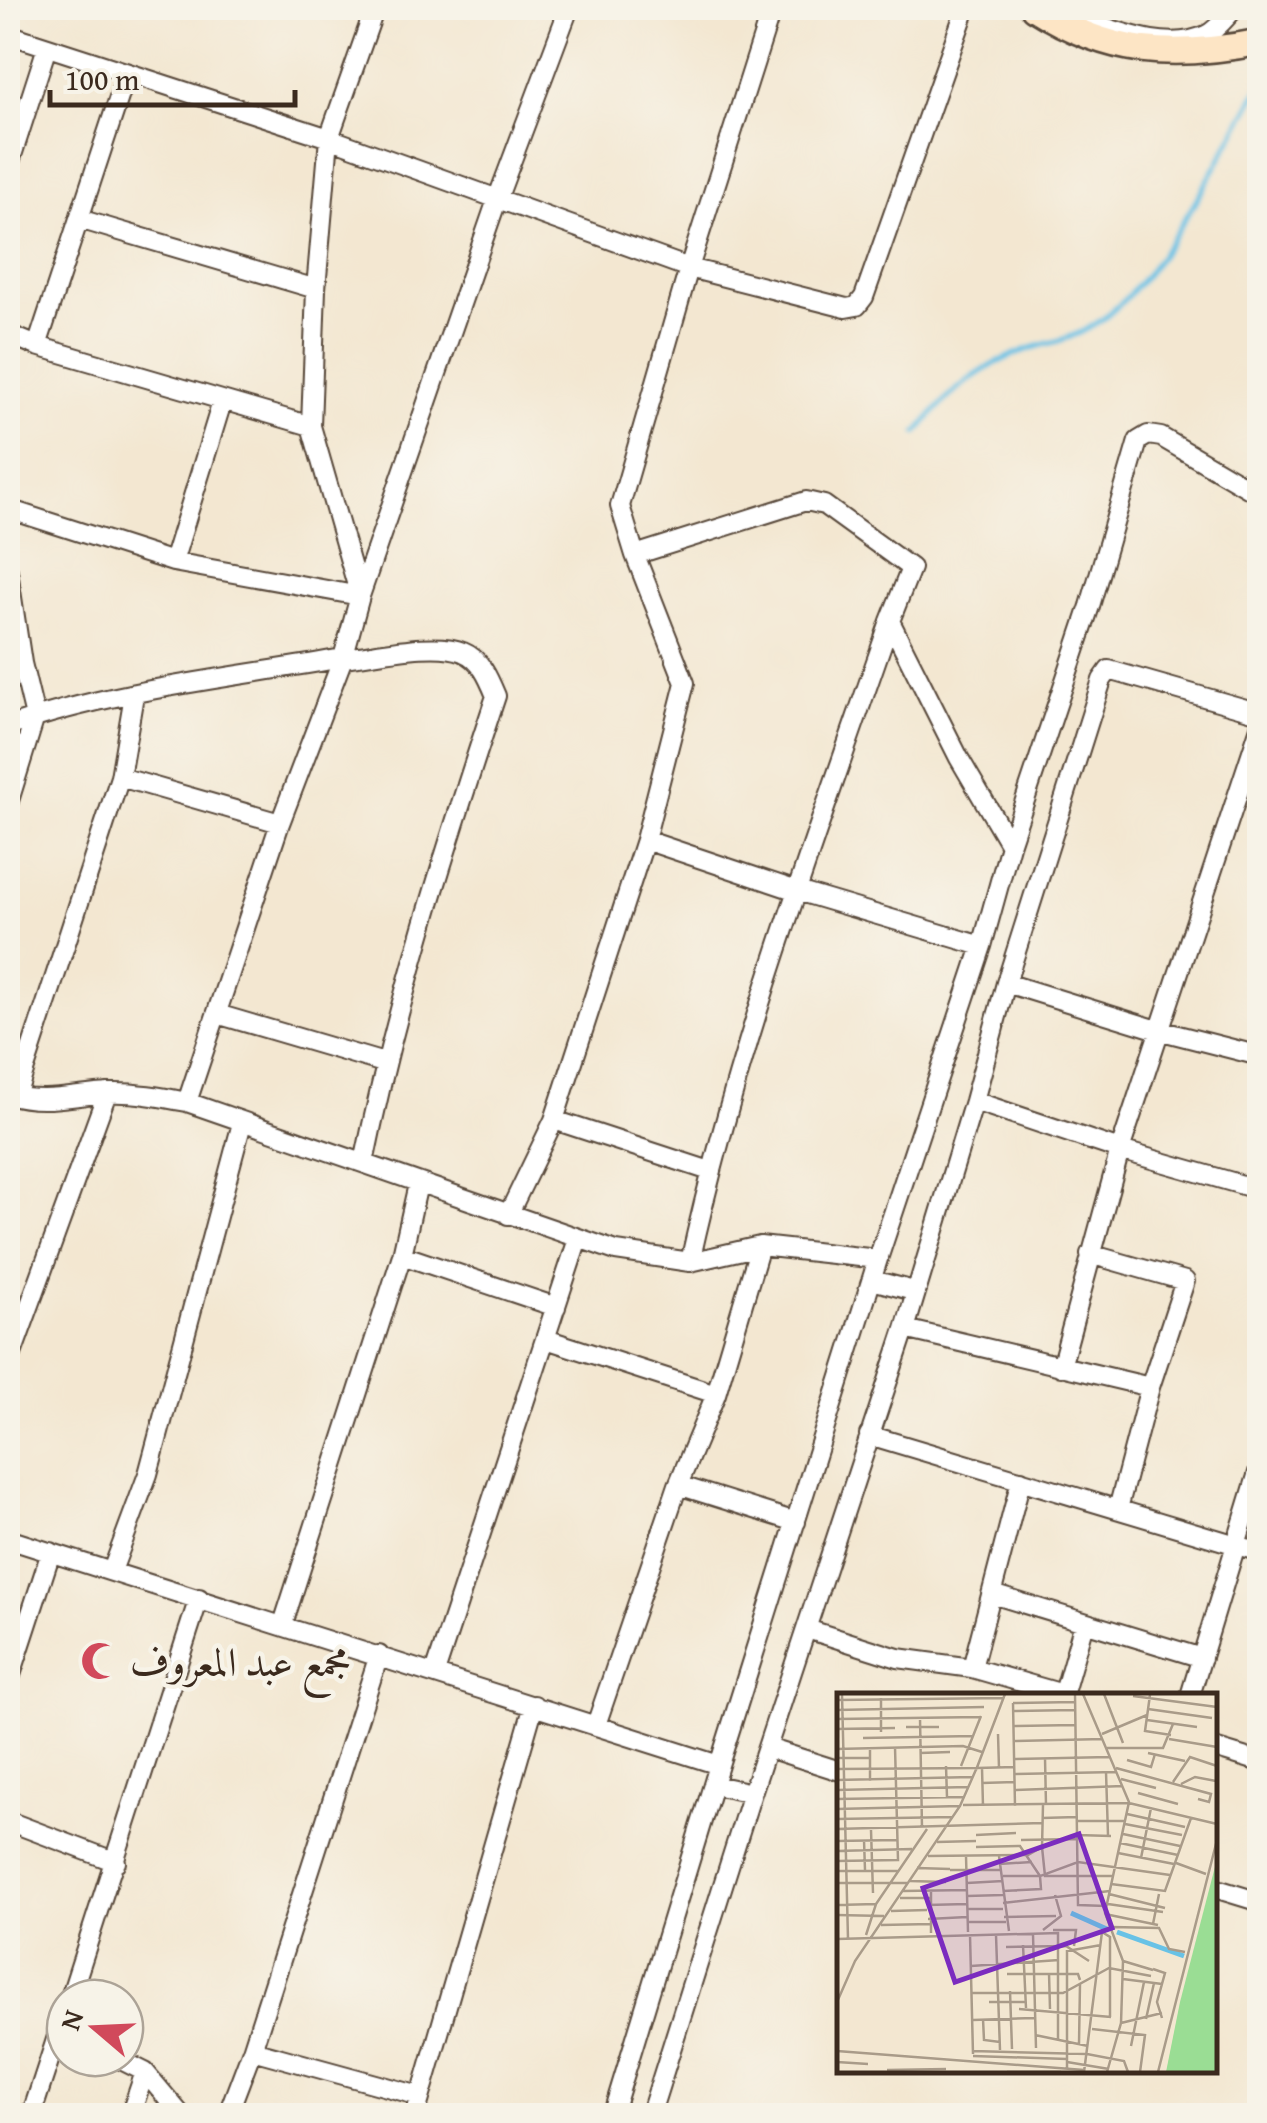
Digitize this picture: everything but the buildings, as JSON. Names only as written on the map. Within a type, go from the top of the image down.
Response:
[{"type":"main road","points":[[1034,8],[1069,16],[1108,41],[1158,52],[1205,52],[1260,42]]},
{"type":"street","points":[[360,596],[311,426],[316,288],[329,138],[375,8]]},
{"type":"street","points":[[187,1102],[280,824],[343,658],[360,596],[498,198],[569,8]]},
{"type":"street","points":[[508,1215],[554,1120],[645,840],[685,683],[620,506],[689,268],[772,8]]},
{"type":"street","points":[[8,34],[329,138],[689,268],[846,308],[856,306],[864,298],[966,8]]},
{"type":"street","points":[[1069,16],[1146,38],[1176,42],[1208,34],[1235,8]]},
{"type":"street","points":[[8,168],[47,47]]},
{"type":"street","points":[[37,346],[127,73]]},
{"type":"street","points":[[79,219],[316,288]]},
{"type":"street","points":[[8,334],[37,346],[311,426]]},
{"type":"street","points":[[173,562],[222,402]]},
{"type":"street","points":[[612,2116],[878,1258],[1090,606],[1138,440],[1148,435],[1160,437],[1260,495]]},
{"type":"street","points":[[635,555],[806,500],[817,501],[910,568],[797,891],[710,1171],[690,1262]]},
{"type":"street","points":[[8,509],[173,562],[360,596]]},
{"type":"street","points":[[8,570],[15,666],[35,717],[8,804]]},
{"type":"street","points":[[890,622],[959,758],[1010,845]]},
{"type":"street","points":[[8,727],[35,717],[134,695],[343,658],[442,647],[466,652],[485,670],[496,696],[448,840],[384,1062],[364,1163]]},
{"type":"street","points":[[650,2116],[905,1329],[1006,983],[1102,680],[1109,670],[1260,713]]},
{"type":"street","points":[[134,695],[120,778],[12,1095],[51,1102],[107,1093],[143,1094],[187,1102],[616,1251],[690,1262],[760,1246],[878,1258]]},
{"type":"street","points":[[1061,1367],[1120,1150],[1260,727]]},
{"type":"street","points":[[120,778],[280,824]]},
{"type":"street","points":[[645,840],[797,891],[982,946]]},
{"type":"street","points":[[1006,983],[1158,1030],[1260,1056]]},
{"type":"street","points":[[216,1014],[384,1062]]},
{"type":"street","points":[[8,1365],[107,1093]]},
{"type":"street","points":[[974,1102],[1260,1190]]},
{"type":"street","points":[[554,1120],[710,1171]]},
{"type":"street","points":[[112,1571],[148,1474],[242,1123]]},
{"type":"street","points":[[282,1624],[402,1255],[418,1184]]},
{"type":"street","points":[[435,1674],[578,1239]]},
{"type":"street","points":[[596,1726],[678,1485],[716,1394],[760,1246]]},
{"type":"street","points":[[1090,1254],[1185,1281],[1150,1387],[1118,1509]]},
{"type":"street","points":[[402,1255],[556,1307]]},
{"type":"street","points":[[872,1280],[914,1292]]},
{"type":"street","points":[[905,1329],[1150,1387]]},
{"type":"street","points":[[546,1339],[716,1394]]},
{"type":"street","points":[[869,1434],[1260,1552]]},
{"type":"street","points":[[1191,1693],[1260,1466]]},
{"type":"street","points":[[972,1668],[1021,1480]]},
{"type":"street","points":[[678,1485],[796,1522]]},
{"type":"street","points":[[8,1539],[719,1765]]},
{"type":"street","points":[[8,1684],[50,1552]]},
{"type":"street","points":[[992,1594],[1202,1658]]},
{"type":"street","points":[[77,1978],[199,1598]]},
{"type":"street","points":[[1064,1693],[1084,1623]]},
{"type":"street","points":[[807,1629],[898,1658],[972,1668],[1056,1693]]},
{"type":"street","points":[[227,2116],[252,2050],[379,1655]]},
{"type":"street","points":[[415,2116],[534,1706]]},
{"type":"street","points":[[768,1748],[837,1770]]},
{"type":"street","points":[[1217,1749],[1260,1762]]},
{"type":"street","points":[[714,1785],[752,1793]]},
{"type":"street","points":[[9,1827],[116,1862]]},
{"type":"street","points":[[1217,1889],[1260,1902]]},
{"type":"street","points":[[252,2050],[420,2096]]},
{"type":"street","points":[[130,2116],[146,2072]]},
{"type":"street","points":[[146,2072],[182,2116]]},
{"type":"street","points":[[32,2116],[46,2078]]},
{"type":"waterway","points":[[917,433],[954,392],[981,371],[1013,355],[1082,332],[1114,310],[1185,219],[1260,87]]},
{"type":"place","name":"مجمع عبد المعروف","points":[[100,1661]]}]
